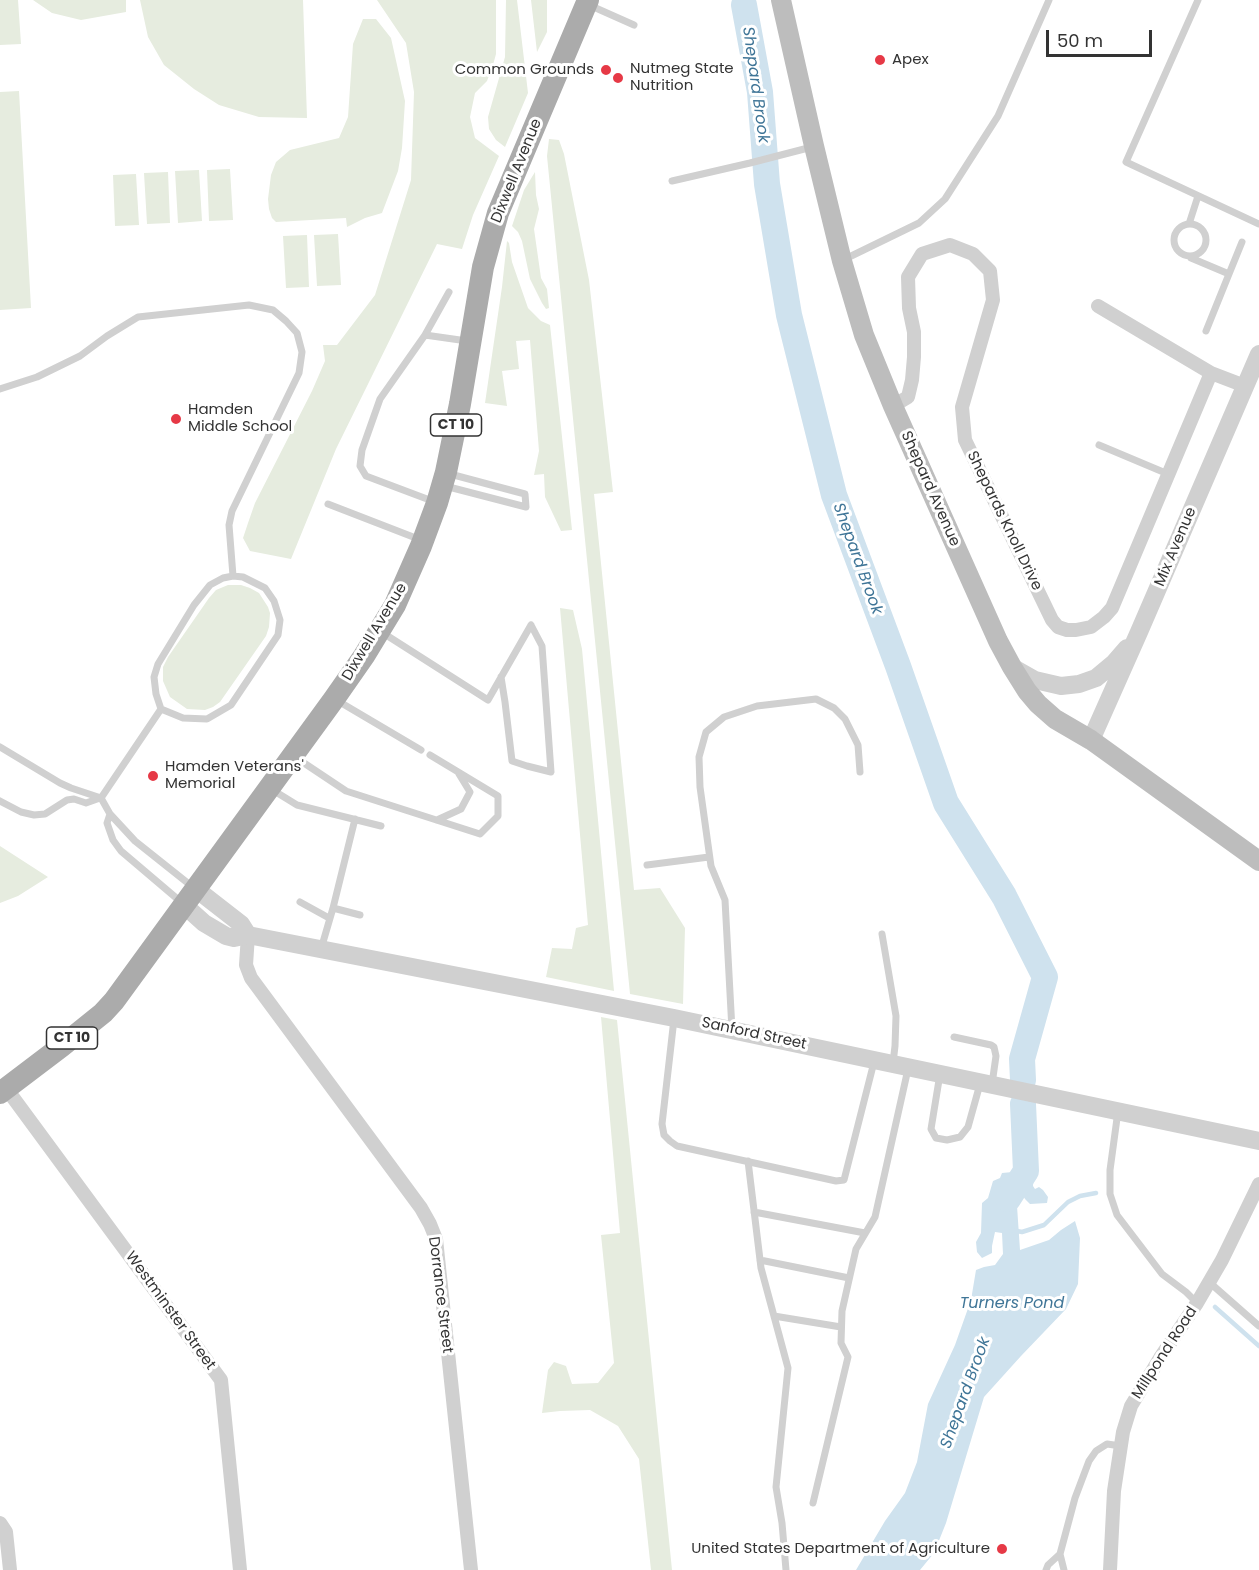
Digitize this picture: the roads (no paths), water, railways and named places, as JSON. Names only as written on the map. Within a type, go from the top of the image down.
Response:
[{"type":"main road","name":"Shepard Avenue","points":[[781,0],[842,261],[864,335],[893,406],[998,641],[1012,667],[1027,691],[1055,719],[1091,740],[1257,854]]},
{"type":"main road","name":"Dixwell Avenue","points":[[3,1091],[102,1013],[130,980],[334,699],[395,604],[423,541],[442,487],[460,404],[483,267],[498,213],[587,2]]},
{"type":"street","name":"Shepards Knoll Drive","points":[[893,406],[908,397],[912,380],[914,332],[909,308],[908,277],[922,254],[950,245],[973,254],[990,271],[993,300],[962,406],[965,440],[1052,620],[1058,627],[1066,630],[1084,629],[1091,627],[1112,608],[1210,373]]},
{"type":"street","points":[[1098,306],[1210,373],[1245,386]]},
{"type":"street","name":"Mix Avenue","points":[[1091,740],[1259,354]]},
{"type":"street","points":[[1012,667],[1035,680],[1061,686],[1080,684],[1096,678],[1114,663],[1139,632]]},
{"type":"street","points":[[190,897],[241,924],[248,935]]},
{"type":"street","name":"Sanford Street","points":[[248,935],[674,1018],[1259,1141]]},
{"type":"street","name":"Dorrance Street","points":[[248,935],[246,965],[251,978],[421,1208],[436,1239],[471,1570]]},
{"type":"street","name":"Westminster Street","points":[[3,1091],[221,1380],[240,1570]]},
{"type":"street","name":"Millpond Road","points":[[1110,1570],[1114,1491],[1121,1446],[1131,1406],[1222,1260],[1259,1184]]},
{"type":"street","points":[[0,1523],[6,1532],[10,1570]]},
{"type":"lane","points":[[842,261],[919,223],[945,199],[998,116],[1049,0]]},
{"type":"lane","points":[[1198,0],[1126,162],[1259,224]]},
{"type":"lane","points":[[587,2],[634,25]]},
{"type":"lane","points":[[672,181],[814,146]]},
{"type":"lane","points":[[1189,224],[1198,196]]},
{"type":"lane","points":[[1188,257],[1199,254],[1206,246],[1206,235],[1200,227],[1189,224],[1176,232],[1173,243],[1178,252],[1188,257],[1229,274]]},
{"type":"lane","points":[[1206,331],[1242,242]]},
{"type":"lane","points":[[442,487],[526,507],[525,494],[442,487],[366,476],[360,466],[362,450],[380,399],[425,335],[448,292]]},
{"type":"lane","points":[[0,389],[37,377],[80,356],[138,316],[249,305],[273,310],[280,315],[297,333],[302,352],[299,373],[232,511],[229,525],[232,576]]},
{"type":"lane","points":[[425,335],[470,342]]},
{"type":"lane","points":[[1099,445],[1168,474]]},
{"type":"lane","points":[[328,504],[423,541]]},
{"type":"lane","points":[[232,576],[243,578],[265,588],[274,601],[280,620],[278,635],[231,705],[207,719],[183,718],[161,709],[154,676],[158,664],[194,605],[210,585],[232,576]]},
{"type":"lane","points":[[379,631],[488,700],[501,677],[531,625],[542,646],[551,772],[512,760],[501,677]]},
{"type":"lane","points":[[334,699],[421,750]]},
{"type":"lane","points":[[732,1030],[725,900],[709,857],[700,787],[699,757],[706,732],[724,717],[757,706],[816,699],[834,708],[845,719],[858,744],[860,772]]},
{"type":"lane","points":[[0,801],[21,812],[34,815],[45,814],[67,800],[74,799],[86,803],[101,798],[161,709]]},
{"type":"lane","points":[[0,747],[60,783],[101,798],[110,813],[135,841],[190,897]]},
{"type":"lane","points":[[293,755],[346,791],[480,834],[498,816],[498,796],[430,755]]},
{"type":"lane","points":[[437,820],[461,809],[470,792],[458,772]]},
{"type":"lane","points":[[270,788],[297,805],[381,826]]},
{"type":"lane","points":[[110,813],[107,824],[113,840],[121,851],[190,897]]},
{"type":"lane","points":[[321,949],[355,819]]},
{"type":"lane","points":[[647,865],[709,857]]},
{"type":"lane","points":[[300,903],[329,918]]},
{"type":"lane","points":[[333,908],[360,915]]},
{"type":"lane","points":[[813,1503],[848,1357],[841,1343],[841,1327],[849,1278],[856,1250],[875,1216],[895,1046],[896,1016],[882,934]]},
{"type":"lane","points":[[674,1018],[663,1124],[664,1135],[670,1142],[677,1146],[836,1181],[844,1180],[892,1063]]},
{"type":"lane","points":[[940,1073],[931,1129],[936,1138],[947,1140],[960,1137],[968,1127],[996,1056],[994,1047],[991,1045],[954,1037]]},
{"type":"lane","points":[[1118,1111],[1110,1170],[1110,1194],[1117,1215],[1162,1274],[1197,1303]]},
{"type":"lane","points":[[748,1161],[760,1260],[788,1368],[776,1487],[786,1570]]},
{"type":"lane","points":[[754,1212],[865,1233]]},
{"type":"lane","points":[[760,1260],[849,1278]]},
{"type":"lane","points":[[1209,1282],[1259,1326]]},
{"type":"lane","points":[[774,1316],[841,1327]]},
{"type":"lane","points":[[1046,1570],[1060,1554],[1075,1498],[1089,1461],[1096,1451],[1107,1444],[1121,1446]]},
{"type":"lane","points":[[1060,1554],[1064,1570]]},
{"type":"water","name":"Turners Pond","points":[[1034,1170],[1033,1186],[1035,1189],[1039,1187],[1043,1190],[1048,1197],[1047,1203],[1030,1204],[1022,1194],[1020,1197],[1017,1206],[1020,1250],[1049,1240],[1075,1221],[1080,1238],[1078,1284],[1066,1309],[984,1397],[946,1523],[934,1553],[920,1570],[856,1570],[885,1521],[905,1493],[917,1462],[928,1404],[955,1345],[971,1300],[976,1270],[995,1265],[1003,1254],[1002,1233],[995,1232],[992,1253],[982,1258],[977,1252],[976,1242],[981,1233],[982,1203],[988,1198],[993,1181],[1000,1178],[1002,1173]]},
{"type":"waterway","name":"Shepard Brook","points":[[744,5],[760,92],[767,184],[789,315],[834,495],[946,803],[1004,896],[1045,977],[1022,1059],[1023,1080]]},
{"type":"waterway","name":"Shepard Brook","points":[[1008,1199],[1026,1171],[1023,1104]]},
{"type":"waterway","points":[[1012,1230],[1022,1232],[1044,1225],[1068,1202],[1080,1196],[1096,1193]]},
{"type":"waterway","points":[[1215,1307],[1259,1346]]},
{"type":"place","name":"Apex","points":[[880,60]]},
{"type":"place","name":"Common Grounds","points":[[606,70]]},
{"type":"place","name":"Nutmeg State Nutrition","points":[[618,78]]},
{"type":"place","name":"Hamden Middle School","points":[[176,419]]},
{"type":"place","name":"Hamden Veterans' Memorial","points":[[153,776]]},
{"type":"place","name":"United States Department of Agriculture","points":[[1002,1549]]}]
